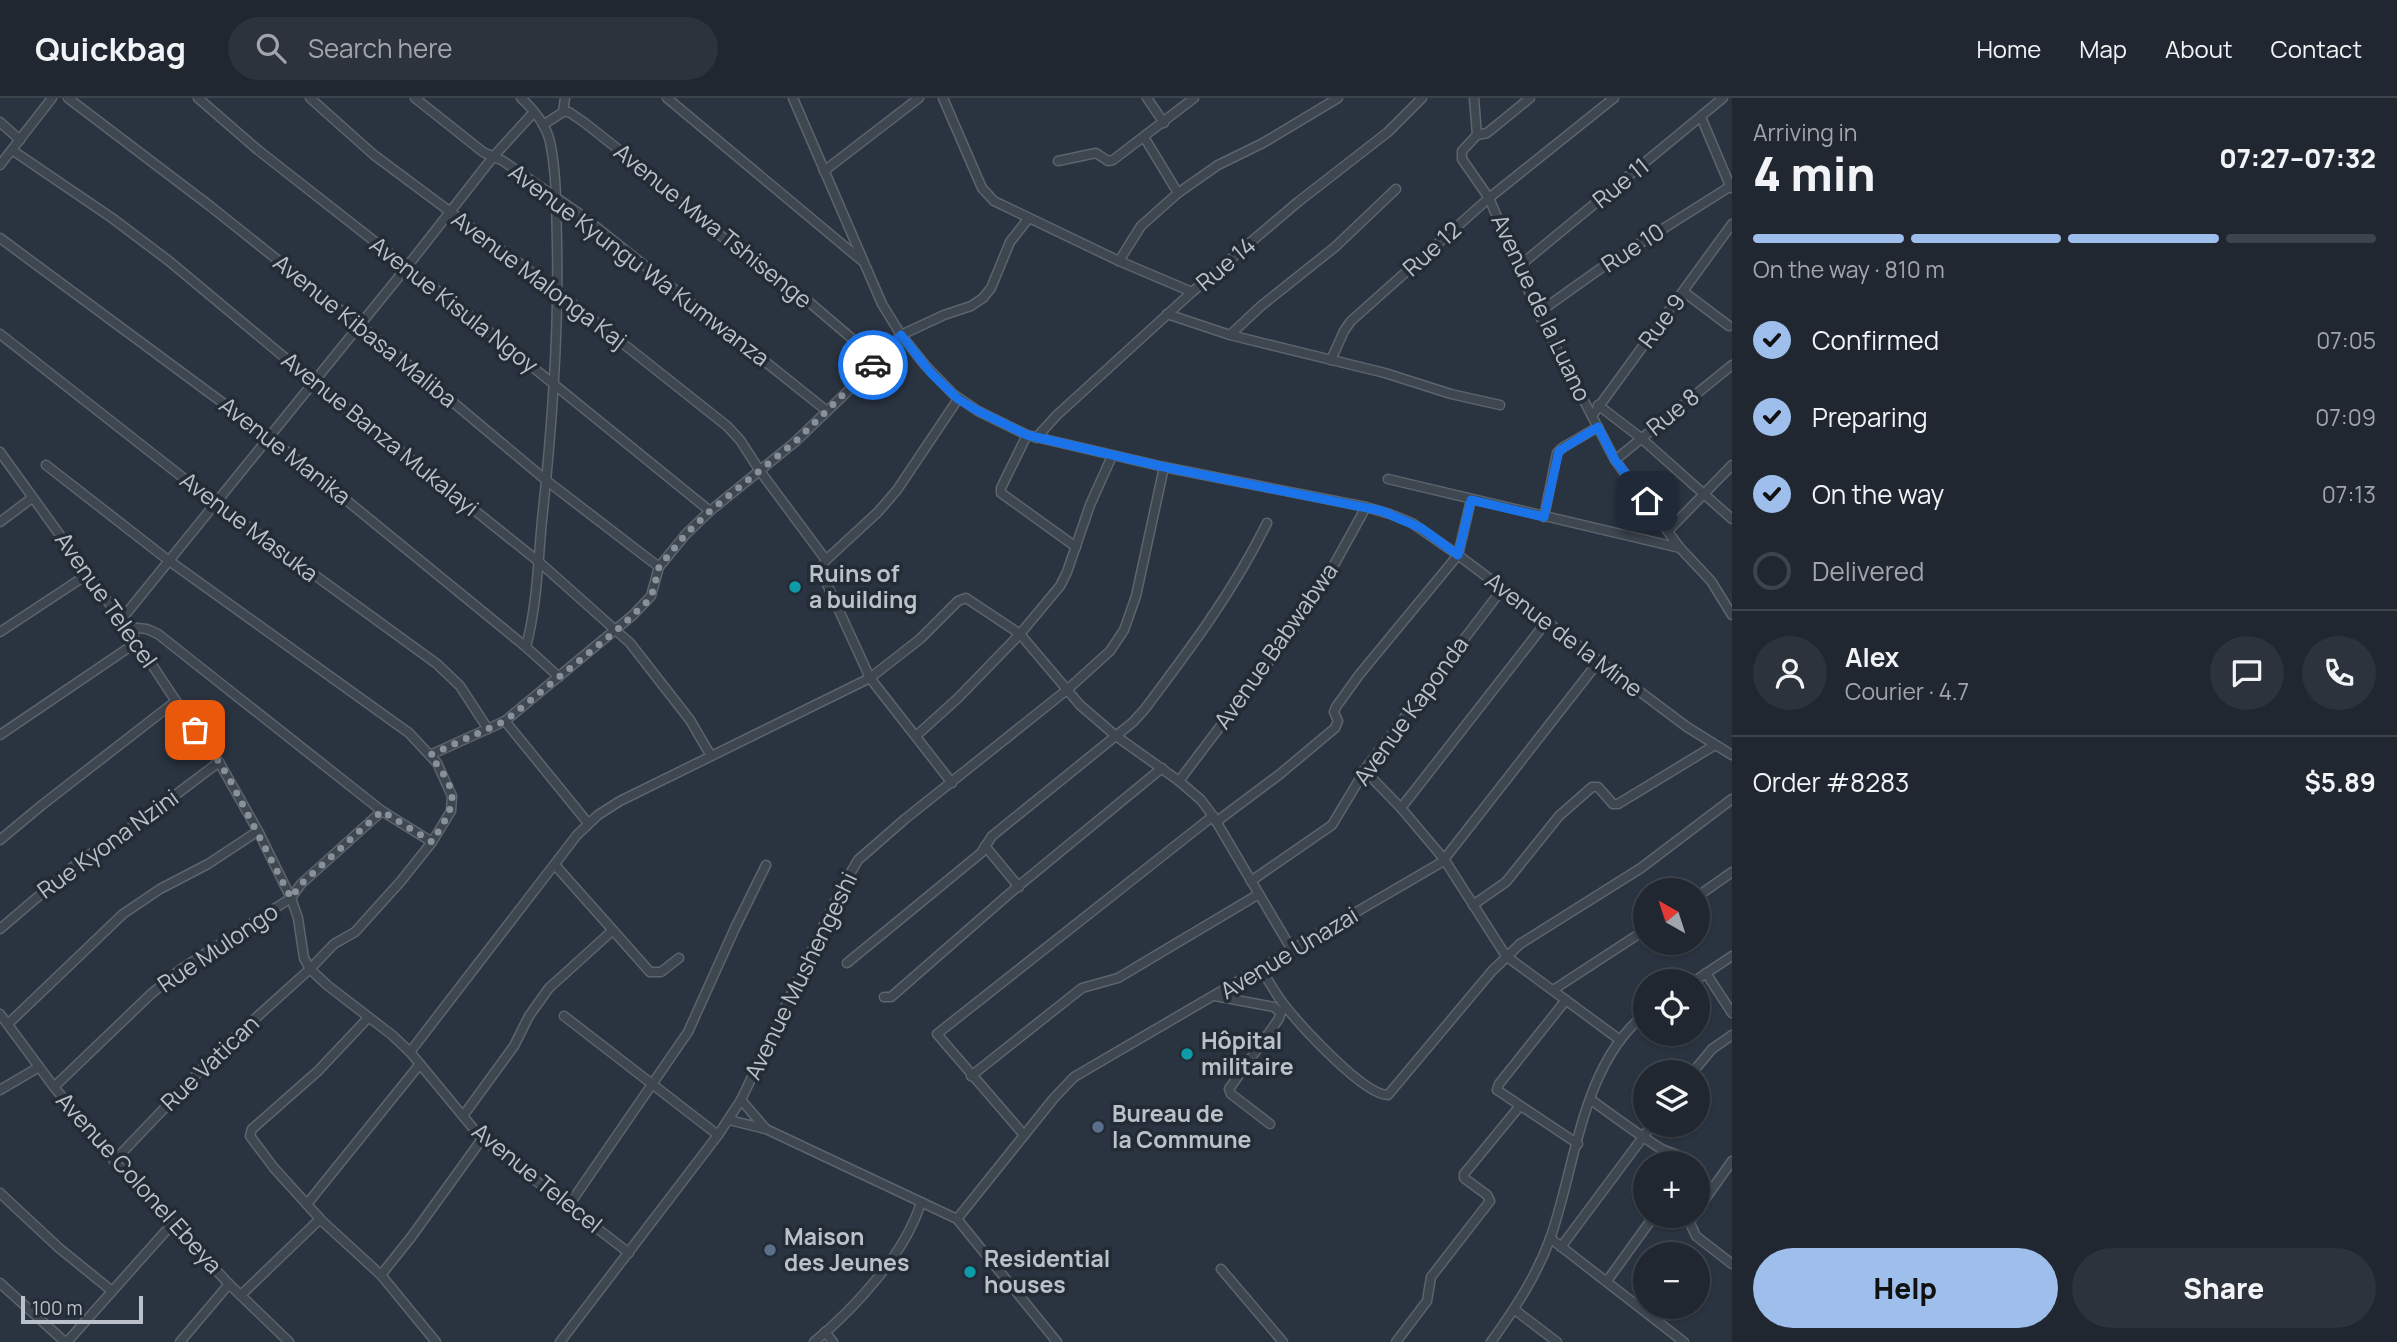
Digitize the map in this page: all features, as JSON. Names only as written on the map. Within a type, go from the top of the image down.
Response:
[{"type":"street","points":[[0,165],[52,98]]},
{"type":"street","name":"Avenue Kibasa Maliba","points":[[68,98],[210,206],[547,481],[659,567]]},
{"type":"street","name":"Avenue Kisula Ngoy","points":[[198,98],[243,138],[555,384],[710,511]]},
{"type":"street","name":"Avenue Malonga Kaj","points":[[310,98],[374,155],[558,292],[727,426],[740,440],[826,560]]},
{"type":"street","name":"Avenue Kyungu Wa Kumwanza","points":[[415,98],[454,130],[508,164],[594,225],[827,411]]},
{"type":"street","points":[[521,98],[543,125],[550,141],[556,200],[558,292],[555,384],[547,481],[536,603],[526,648]]},
{"type":"street","points":[[543,125],[563,112],[565,98]]},
{"type":"street","points":[[667,98],[863,261]]},
{"type":"street","name":"Avenue de la Mine","points":[[793,98],[876,293],[901,335],[931,373],[958,399],[1036,438],[1164,467],[1366,507],[1412,523],[1732,755]]},
{"type":"street","points":[[824,171],[919,98]]},
{"type":"street","points":[[943,98],[986,194],[997,204],[1192,292]]},
{"type":"street","points":[[1147,98],[1164,123]]},
{"type":"street","points":[[1058,161],[1096,153],[1111,160],[1194,98]]},
{"type":"street","points":[[1119,261],[1141,226],[1178,193],[1218,165],[1263,143],[1338,98]]},
{"type":"street","name":"Rue 14","points":[[1036,438],[1057,415],[1167,314],[1298,202],[1388,132],[1422,98]]},
{"type":"street","name":"Avenue de la Luano","points":[[1474,98],[1477,135],[1464,147],[1461,156],[1489,198],[1538,313],[1615,460],[1680,548],[1711,581],[1731,610]]},
{"type":"street","points":[[1477,135],[1487,133],[1530,98]]},
{"type":"street","name":"Rue 12","points":[[1331,360],[1351,321],[1489,198],[1614,98]]},
{"type":"street","name":"Rue 11","points":[[1518,267],[1723,98]]},
{"type":"street","points":[[432,842],[382,811],[158,634],[123,623],[214,502],[314,382],[493,157],[534,112]]},
{"type":"street","name":"Avenue Mwa Tshisenge","points":[[563,112],[569,112],[585,123],[643,169],[697,218],[795,291],[877,360]]},
{"type":"street","points":[[1701,117],[1731,187]]},
{"type":"street","points":[[0,122],[20,140]]},
{"type":"street","points":[[1144,137],[1178,193]]},
{"type":"street","name":"Avenue Banza Mukalayi","points":[[12,150],[112,218],[159,254],[538,561],[617,630],[674,697],[703,739],[711,756]]},
{"type":"street","name":"Rue 10","points":[[1538,313],[1604,266],[1731,187]]},
{"type":"street","points":[[1230,335],[1261,306],[1335,247],[1396,189]]},
{"type":"street","points":[[46,465],[168,560],[409,733],[430,755],[505,721],[617,630],[648,601],[659,567],[686,534],[710,511],[785,451],[901,335],[971,306],[983,298],[991,288],[1010,242],[1028,219]]},
{"type":"street","name":"Rue 9","points":[[1592,416],[1732,224]]},
{"type":"street","name":"Avenue Manika","points":[[0,238],[269,437],[559,677]]},
{"type":"street","points":[[1684,292],[1729,326]]},
{"type":"street","points":[[1167,314],[1230,335],[1385,373],[1426,387],[1500,405]]},
{"type":"street","name":"Avenue Masuka","points":[[0,334],[214,502],[437,664],[460,686],[488,729]]},
{"type":"street","name":"Rue 8","points":[[1615,460],[1732,365]]},
{"type":"street","points":[[952,783],[870,678],[821,572],[821,566],[897,491],[958,399]]},
{"type":"street","points":[[1598,405],[1641,438],[1732,519]]},
{"type":"street","points":[[1544,517],[1559,451],[1598,427]]},
{"type":"street","points":[[1027,435],[1001,493],[1076,547]]},
{"type":"street","name":"Avenue Telecel","points":[[0,452],[137,642],[219,762],[258,831],[291,898],[298,918],[304,958],[310,969],[410,1052],[482,1139],[629,1253]]},
{"type":"street","points":[[916,736],[958,698],[1020,634],[1060,586],[1090,505],[1112,456]]},
{"type":"street","points":[[1668,531],[1732,466]]},
{"type":"street","name":"Avenue Mushengeshi","points":[[561,1342],[729,1120],[839,893],[858,860],[905,819],[1068,689],[1110,651],[1124,630],[1132,611],[1164,467]]},
{"type":"street","points":[[1388,479],[1680,548]]},
{"type":"street","points":[[0,522],[32,498]]},
{"type":"street","points":[[1024,1135],[937,1034],[1214,819],[1280,774],[1335,728],[1338,721],[1334,712],[1336,707],[1458,555],[1471,500]]},
{"type":"street","name":"Avenue Babwabwa","points":[[1178,780],[1293,630],[1324,583],[1366,507]]},
{"type":"street","points":[[847,964],[981,853],[992,836],[1116,736],[1144,710],[1209,624],[1238,579],[1268,523]]},
{"type":"street","points":[[0,632],[88,574]]},
{"type":"street","name":"Avenue Kaponda","points":[[1251,881],[1329,828],[1364,771],[1503,588]]},
{"type":"street","points":[[410,1052],[588,823],[620,801],[870,678],[920,639],[962,598],[970,600],[1020,634],[1080,705],[1116,736],[1178,780],[1201,800],[1292,950]]},
{"type":"street","points":[[1401,808],[1547,621]]},
{"type":"street","points":[[0,735],[137,642]]},
{"type":"street","name":"Avenue Unazai","points":[[957,1219],[1060,1090],[1074,1077],[1444,859],[1599,661]]},
{"type":"street","points":[[0,840],[176,701]]},
{"type":"street","points":[[505,721],[588,823]]},
{"type":"street","points":[[1473,905],[1506,882],[1559,816],[1592,787],[1599,787],[1613,804],[1618,804],[1715,745]]},
{"type":"street","name":"Rue Vatican","points":[[114,1161],[218,1052],[334,944],[355,932],[432,842],[451,811],[453,800],[441,771],[430,755]]},
{"type":"street","name":"Rue Kyona Nzini","points":[[0,929],[81,860],[141,821],[219,762]]},
{"type":"street","points":[[884,997],[891,997],[1162,768]]},
{"type":"street","points":[[1364,771],[1401,808],[1444,859],[1506,956],[1620,1040]]},
{"type":"street","points":[[1261,969],[1282,1002],[1348,1072],[1370,1090],[1385,1095],[1391,1092],[1506,956],[1520,944],[1641,868],[1732,799]]},
{"type":"street","name":"Rue Mulongo","points":[[54,1087],[150,994],[181,969],[291,898],[301,884],[382,811]]},
{"type":"street","points":[[8,1024],[123,914],[258,831]]},
{"type":"street","points":[[985,846],[1019,887]]},
{"type":"street","points":[[555,865],[650,972],[661,972],[679,958]]},
{"type":"street","points":[[569,1205],[688,1032],[766,866]]},
{"type":"street","points":[[1710,888],[1732,872]]},
{"type":"street","points":[[971,1076],[1083,988],[1118,978],[1259,894]]},
{"type":"street","points":[[463,1116],[514,1046],[544,994],[612,931]]},
{"type":"street","points":[[1553,989],[1633,938]]},
{"type":"street","points":[[1710,970],[1732,956]]},
{"type":"street","points":[[1710,978],[1732,1013]]},
{"type":"street","points":[[1215,996],[1274,1007],[1281,1013],[1279,1020],[1229,1090],[1270,1124]]},
{"type":"street","points":[[1566,1000],[1498,1086],[1497,1092],[1578,1144]]},
{"type":"street","name":"Avenue Colonel Ebeya","points":[[0,1014],[114,1161],[241,1295],[278,1339],[289,1342]]},
{"type":"street","points":[[564,1016],[718,1135]]},
{"type":"street","points":[[368,1017],[318,1071],[250,1131],[250,1136],[320,1219],[381,1275],[436,1342]]},
{"type":"street","points":[[1491,1342],[1515,1310],[1537,1271],[1550,1238],[1590,1099],[1604,1065],[1620,1040],[1633,1026]]},
{"type":"street","points":[[1703,1060],[1712,1049],[1732,1035]]},
{"type":"street","points":[[307,1205],[420,1064]]},
{"type":"street","points":[[0,1090],[39,1067]]},
{"type":"street","points":[[1590,1099],[1633,1130]]},
{"type":"street","points":[[741,1100],[766,1129]]},
{"type":"street","points":[[1396,1342],[1427,1301],[1431,1277],[1490,1201],[1488,1196],[1464,1178],[1464,1174],[1519,1107]]},
{"type":"street","points":[[729,1120],[766,1129],[957,1219],[1057,1342]]},
{"type":"street","points":[[1561,1247],[1643,1137],[1665,1151]]},
{"type":"street","points":[[381,1275],[482,1139]]},
{"type":"street","points":[[1710,1192],[1732,1161]]},
{"type":"street","points":[[0,1193],[59,1248],[111,1291]]},
{"type":"street","points":[[814,1342],[870,1288],[915,1223],[921,1202]]},
{"type":"street","points":[[241,1295],[320,1219]]},
{"type":"street","points":[[0,1283],[66,1342],[172,1224]]},
{"type":"street","points":[[1607,1281],[1645,1228]]},
{"type":"street","points":[[1692,1228],[1693,1233],[1732,1264]]},
{"type":"street","points":[[1550,1238],[1684,1342]]},
{"type":"street","points":[[1221,1269],[1283,1342]]},
{"type":"street","points":[[180,1342],[229,1284]]},
{"type":"street","points":[[1515,1310],[1557,1342]]},
{"type":"street","points":[[825,1332],[833,1342]]},
{"type":"way so far","points":[[195,730],[230,780],[291,898],[301,884],[382,811],[432,842],[451,811],[453,800],[437,763],[430,755],[505,721],[617,630],[648,601],[659,567],[686,534],[795,442],[873,365]]},
{"type":"place","name":"Ruins of a building","points":[[795,587]]},
{"type":"place","name":"Hôpital militaire","points":[[1187,1054]]},
{"type":"place","name":"Bureau de la Commune","points":[[1098,1127]]},
{"type":"place","name":"Maison des Jeunes","points":[[770,1250]]},
{"type":"place","name":"Residential houses","points":[[970,1272]]},
{"type":"route","points":[[873,365],[901,335],[931,373],[958,399],[1027,435],[1077,449],[1382,511],[1421,528],[1458,555],[1471,500],[1544,517],[1559,451],[1598,427],[1615,460],[1647,501]]}]
